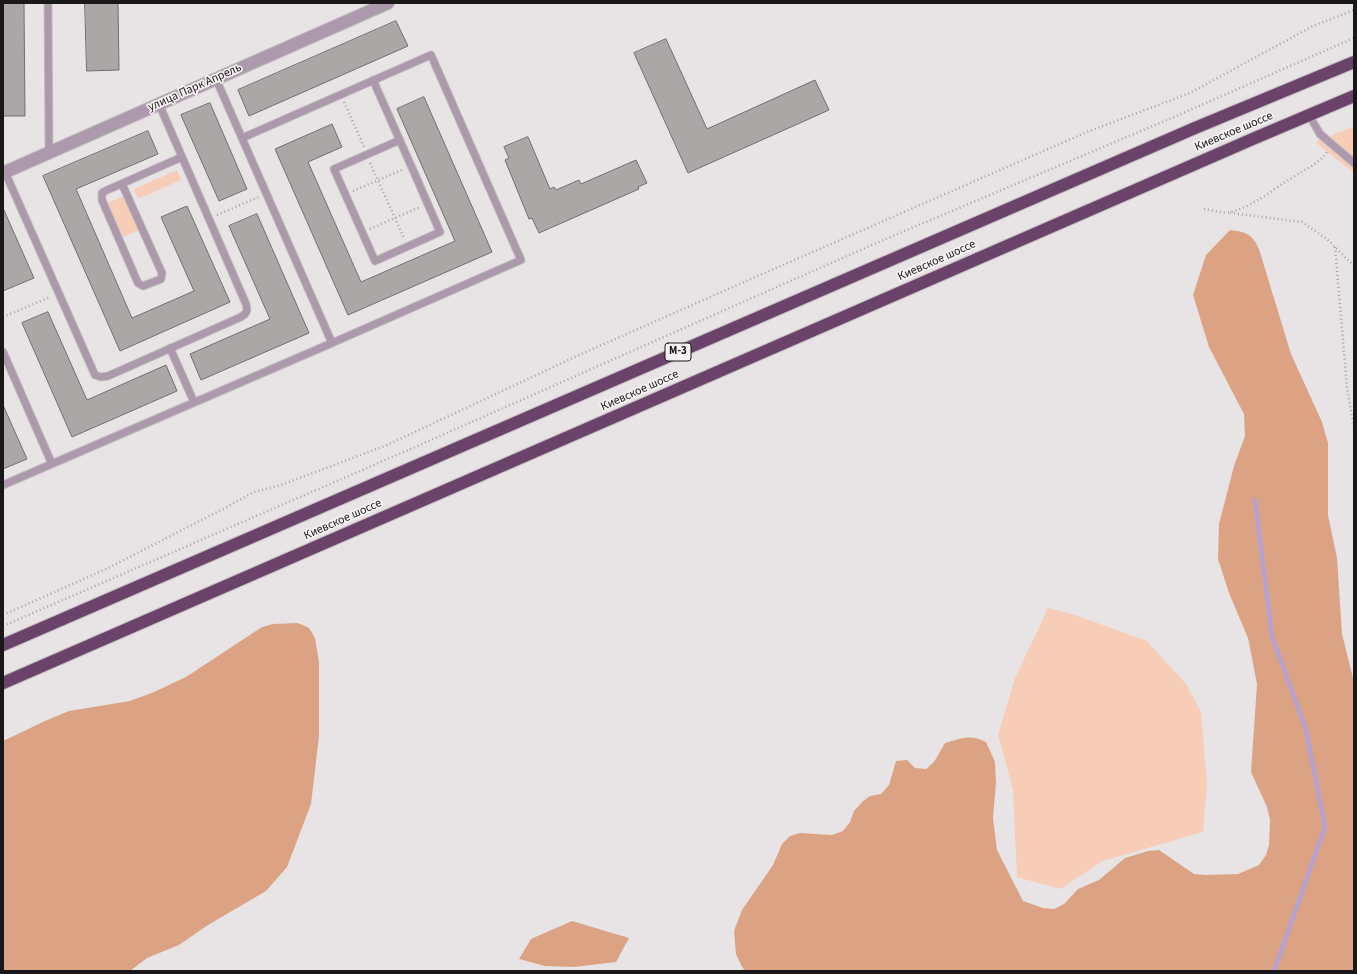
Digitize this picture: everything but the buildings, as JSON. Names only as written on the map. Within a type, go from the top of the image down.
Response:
[{"type":"highway","name":"Киевское шоссе","points":[[3,645],[1195,128],[1354,62]]},
{"type":"highway","name":"Киевское шоссе","points":[[3,683],[1354,96]]},
{"type":"street","name":"улица Парк Апрель","points":[[4,172],[388,3]]},
{"type":"lane","points":[[48,3],[49,153]]},
{"type":"lane","points":[[3,485],[521,260],[431,55],[242,138]]},
{"type":"lane","points":[[216,79],[332,343]]},
{"type":"lane","points":[[373,80],[400,140],[411,166],[428,203],[440,232],[375,261],[334,169],[400,140]]},
{"type":"lane","points":[[4,172],[95,375],[101,377],[108,376],[241,317],[246,314],[248,310],[159,104]]},
{"type":"lane","points":[[1309,115],[1317,130],[1332,145],[1354,163]]},
{"type":"lane","points":[[122,184],[162,273],[161,279],[146,286],[138,283],[102,200],[102,193],[122,184],[182,158]]},
{"type":"lane","points":[[170,348],[194,402]]},
{"type":"lane","points":[[3,352],[52,464]]},
{"type":"path","points":[[3,615],[106,568],[254,492],[281,485],[387,445],[579,354],[736,285],[1087,132],[1190,93],[1312,26],[1354,10]]},
{"type":"path","points":[[3,626],[881,241],[1174,117],[1354,38]]},
{"type":"path","points":[[340,94],[408,247]]},
{"type":"path","points":[[1230,213],[1263,198],[1291,178],[1311,167],[1322,159],[1332,145]]},
{"type":"path","points":[[346,195],[411,166]]},
{"type":"path","points":[[209,218],[266,193]]},
{"type":"path","points":[[362,232],[428,203]]},
{"type":"path","points":[[1204,209],[1302,222],[1327,239],[1354,266]]},
{"type":"path","points":[[1334,246],[1347,387],[1354,428]]},
{"type":"path","points":[[3,317],[58,293]]},
{"type":"shaded area","points":[[1354,126],[1354,173],[1315,142]]},
{"type":"shaded area","points":[[177,170],[181,180],[138,199],[134,189]]},
{"type":"shaded area","points":[[124,196],[139,230],[123,237],[108,203]]},
{"type":"shaded area","points":[[1230,230],[1245,233],[1254,240],[1259,249],[1291,354],[1322,422],[1328,443],[1328,515],[1337,558],[1342,634],[1354,682],[1354,971],[745,971],[736,954],[734,931],[742,910],[773,865],[782,844],[790,836],[800,833],[832,835],[843,831],[850,822],[854,811],[862,802],[870,796],[881,794],[889,785],[896,761],[907,760],[915,768],[926,769],[934,762],[945,743],[961,738],[970,737],[986,742],[995,762],[996,783],[993,818],[997,850],[1023,901],[1043,908],[1054,909],[1064,904],[1078,889],[1099,880],[1125,858],[1148,851],[1159,850],[1194,874],[1205,875],[1238,874],[1259,865],[1266,855],[1269,845],[1270,820],[1267,807],[1251,772],[1257,684],[1248,638],[1229,593],[1218,559],[1219,524],[1234,466],[1245,436],[1244,414],[1209,347],[1193,295],[1206,255]]},
{"type":"shaded area","points":[[1048,608],[1075,615],[1147,641],[1186,684],[1201,712],[1207,784],[1203,832],[1103,861],[1060,889],[1017,877],[1013,790],[998,735],[1015,678]]},
{"type":"shaded area","points":[[298,623],[309,628],[315,638],[319,662],[319,736],[311,804],[287,867],[266,891],[208,925],[179,945],[147,958],[130,971],[3,971],[3,741],[69,711],[130,701],[154,692],[186,677],[262,627],[273,624]]},
{"type":"shaded area","points":[[572,921],[629,938],[616,962],[574,967],[545,966],[519,959],[531,939]]},
{"type":"waterway","points":[[1255,500],[1272,636],[1306,730],[1325,827],[1274,971]]}]
